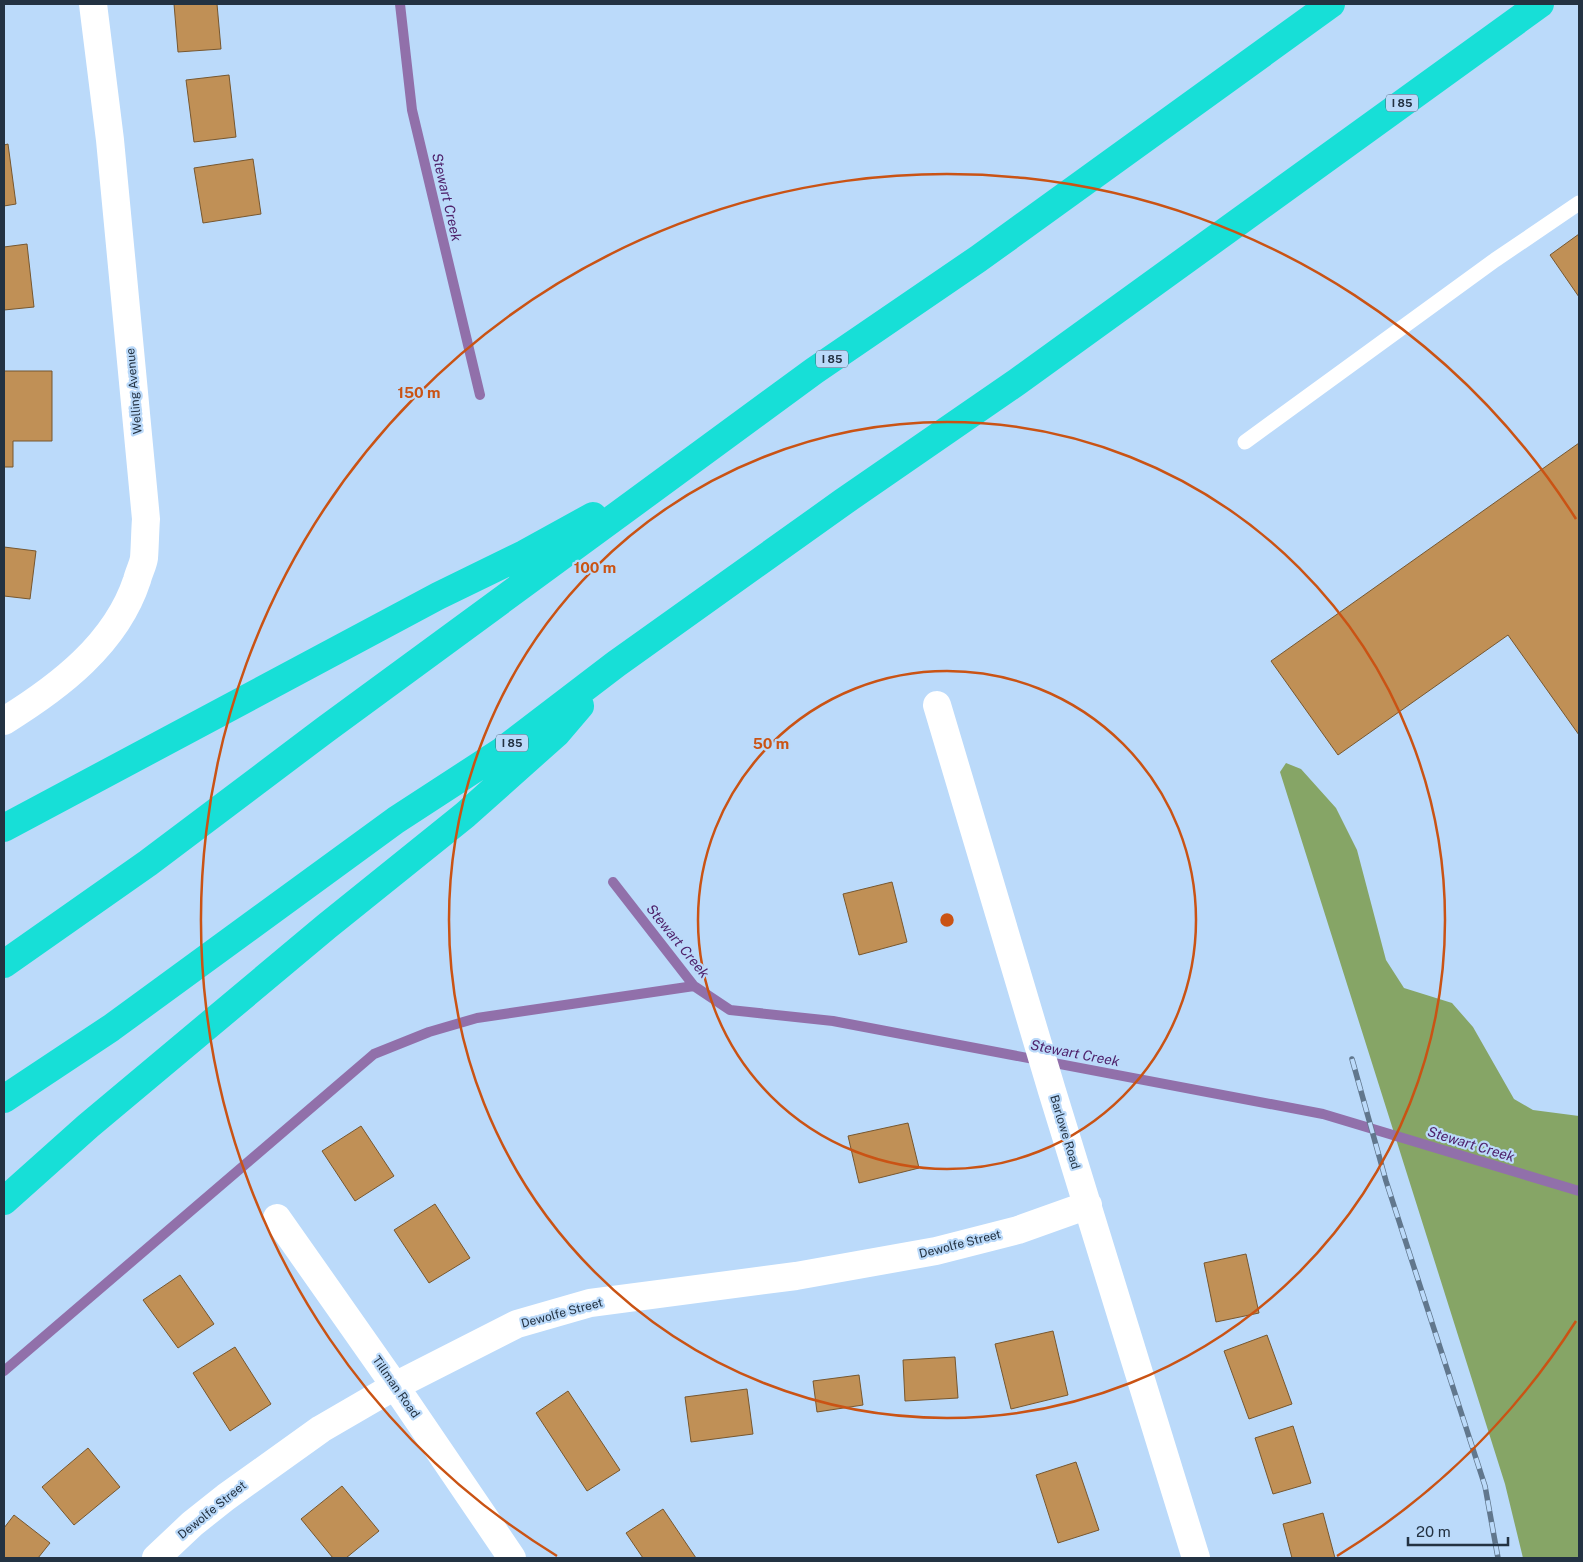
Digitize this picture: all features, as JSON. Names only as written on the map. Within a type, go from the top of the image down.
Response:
[{"type":"highway","name":"I 85","points":[[4,964],[148,864],[334,724],[814,371],[978,259],[1330,4]]},
{"type":"highway","name":"I 85","points":[[4,1099],[111,1028],[396,820],[502,751],[616,664],[843,502],[1017,382],[1540,4]]},
{"type":"highway","points":[[4,828],[438,596],[524,554],[689,463]]},
{"type":"highway","points":[[4,1202],[88,1126],[327,926],[464,815],[557,733],[616,664]]},
{"type":"street","name":"Welling Avenue","points":[[4,721],[35,702],[79,667],[116,625],[131,598],[144,559],[146,519],[110,140],[92,4]]},
{"type":"street","name":"Barlowe Road","points":[[937,705],[1052,1091],[1196,1558]]},
{"type":"street","name":"Dewolfe Street","points":[[156,1558],[192,1524],[226,1497],[321,1429],[396,1386],[517,1324],[590,1303],[796,1276],[936,1251],[1018,1230],[1088,1205]]},
{"type":"street","name":"Tillman Road","points":[[277,1218],[396,1386],[512,1558]]},
{"type":"lane","points":[[1245,442],[1496,260],[1579,203]]},
{"type":"green space","points":[[1286,763],[1301,769],[1336,808],[1357,850],[1386,960],[1404,988],[1452,1003],[1473,1027],[1514,1099],[1533,1110],[1579,1116],[1579,1558],[1523,1558],[1505,1484],[1280,772]]},
{"type":"building","points":[[174,4],[217,4],[221,49],[178,52]]},
{"type":"building","points":[[229,75],[236,137],[194,142],[186,80]]},
{"type":"building","points":[[8,144],[16,204],[4,206],[4,145]]},
{"type":"building","points":[[253,159],[261,214],[203,223],[194,168]]},
{"type":"building","points":[[1579,234],[1579,297],[1550,255]]},
{"type":"building","points":[[27,244],[34,307],[4,310],[4,247]]},
{"type":"building","points":[[4,371],[52,371],[52,441],[13,441],[13,467],[4,467]]},
{"type":"building","points":[[1579,443],[1579,735],[1508,635],[1338,755],[1271,661]]},
{"type":"building","points":[[4,547],[36,551],[30,599],[4,596]]},
{"type":"building","points":[[892,882],[907,942],[859,955],[843,894]]},
{"type":"building","points":[[908,1123],[919,1168],[859,1183],[848,1136]]},
{"type":"building","points":[[361,1126],[394,1176],[355,1201],[322,1151]]},
{"type":"building","points":[[435,1204],[470,1258],[429,1283],[394,1230]]},
{"type":"building","points":[[1246,1254],[1259,1313],[1216,1322],[1204,1263]]},
{"type":"building","points":[[180,1275],[214,1324],[178,1348],[143,1300]]},
{"type":"building","points":[[1053,1331],[1068,1395],[1011,1409],[995,1344]]},
{"type":"building","points":[[1267,1335],[1292,1404],[1249,1419],[1224,1351]]},
{"type":"building","points":[[235,1347],[271,1404],[230,1431],[193,1373]]},
{"type":"building","points":[[955,1357],[958,1398],[905,1401],[903,1360]]},
{"type":"building","points":[[859,1375],[863,1405],[817,1412],[813,1381]]},
{"type":"building","points":[[747,1389],[753,1434],[691,1442],[685,1397]]},
{"type":"building","points":[[568,1391],[620,1470],[587,1491],[536,1413]]},
{"type":"building","points":[[1293,1426],[1311,1483],[1273,1494],[1255,1438]]},
{"type":"building","points":[[88,1448],[120,1487],[74,1525],[42,1487]]},
{"type":"building","points":[[1076,1462],[1099,1530],[1058,1543],[1036,1475]]},
{"type":"building","points":[[342,1486],[379,1531],[346,1558],[333,1558],[301,1519]]},
{"type":"building","points":[[663,1509],[696,1558],[643,1558],[626,1533]]},
{"type":"building","points":[[1323,1513],[1335,1558],[1292,1558],[1283,1524]]},
{"type":"building","points":[[14,1515],[50,1543],[38,1558],[4,1558],[4,1528]]},
{"type":"waterway","name":"Stewart Creek","points":[[400,4],[412,110],[480,395]]},
{"type":"waterway","name":"Stewart Creek","points":[[613,882],[694,986],[730,1010],[833,1021],[1323,1114],[1579,1191]]},
{"type":"waterway","points":[[4,1371],[374,1054],[429,1032],[477,1018],[694,986]]},
{"type":"railway","points":[[1352,1059],[1386,1181],[1485,1486],[1498,1558]]}]
